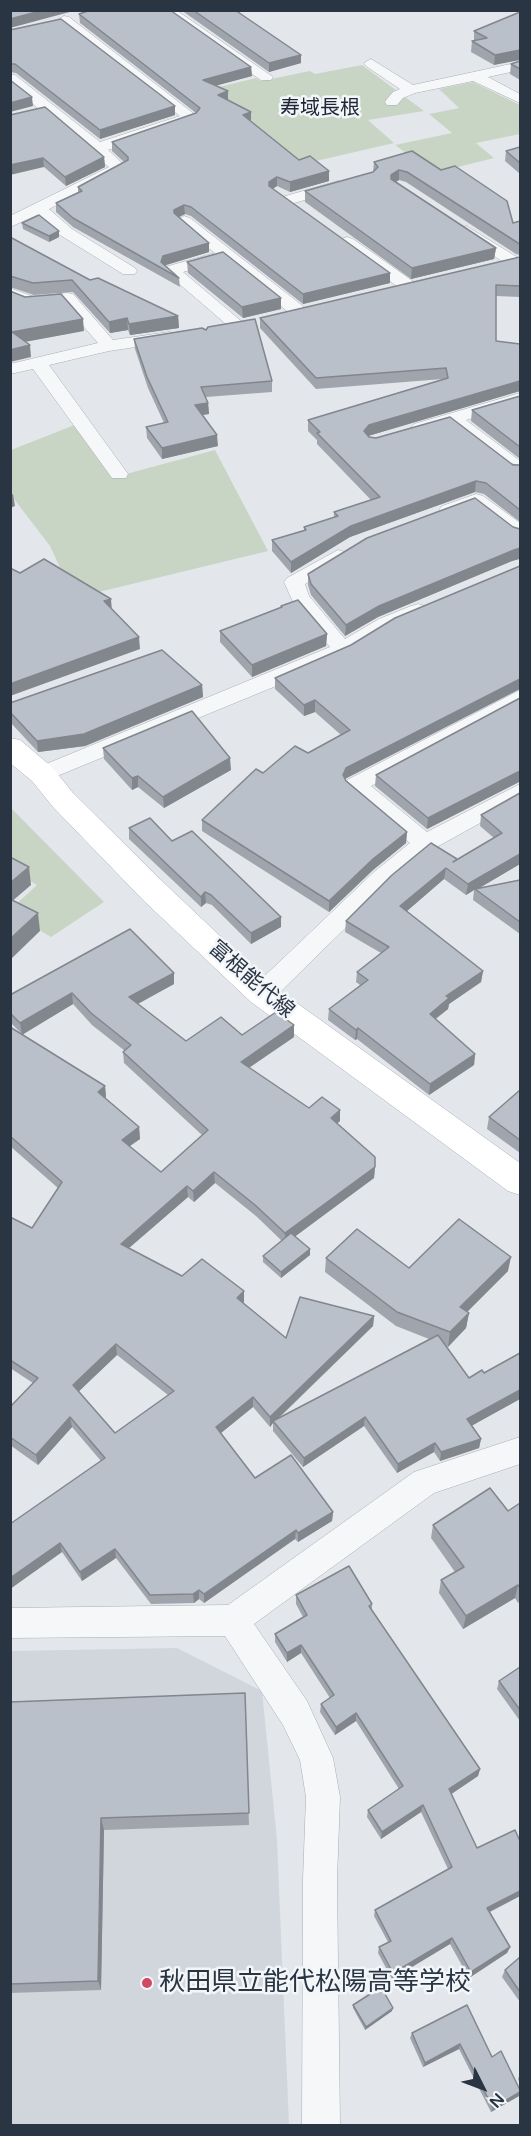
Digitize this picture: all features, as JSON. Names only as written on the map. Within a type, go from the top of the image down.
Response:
[{"type":"main road","name":"富根能代線","points":[[10,747],[42,774],[63,800],[154,892],[262,994],[520,1181]]},
{"type":"street","points":[[166,10],[266,77]]},
{"type":"street","points":[[85,15],[58,22],[191,117],[98,148]]},
{"type":"street","points":[[371,63],[411,90]]},
{"type":"street","points":[[392,102],[398,95],[411,90],[520,66]]},
{"type":"street","points":[[475,76],[520,99]]},
{"type":"street","points":[[10,78],[98,148],[119,168],[10,222]]},
{"type":"street","points":[[29,114],[48,109]]},
{"type":"street","points":[[306,213],[282,197],[356,181]]},
{"type":"street","points":[[39,208],[66,232],[129,271]]},
{"type":"street","points":[[184,221],[225,255],[303,310],[278,316]]},
{"type":"street","points":[[457,225],[517,261]]},
{"type":"street","points":[[334,233],[408,286]]},
{"type":"street","points":[[225,255],[171,270],[239,326]]},
{"type":"street","points":[[493,267],[517,261]]},
{"type":"street","points":[[386,291],[429,281]]},
{"type":"street","points":[[10,293],[32,302],[67,298],[109,346]]},
{"type":"street","points":[[215,330],[259,321]]},
{"type":"street","points":[[10,369],[109,346],[192,333]]},
{"type":"street","points":[[38,363],[119,474]]},
{"type":"street","points":[[408,432],[520,398]]},
{"type":"street","points":[[453,418],[520,470]]},
{"type":"street","points":[[433,516],[476,500],[504,518],[520,532]]},
{"type":"street","points":[[343,649],[300,598],[294,582],[358,543]]},
{"type":"street","points":[[42,774],[343,649],[386,623],[439,601]]},
{"type":"street","points":[[425,843],[355,785],[520,697]]},
{"type":"street","points":[[262,994],[382,878],[425,843],[520,792]]},
{"type":"street","points":[[10,1623],[233,1620],[425,1482],[520,1451]]},
{"type":"street","points":[[233,1620],[295,1713],[316,1758],[323,1797],[320,1880],[321,2126]]},
{"type":"shaded area","name":"秋田県立能代松陽高等学校","points":[[177,1648],[262,1691],[277,1840],[289,2125],[11,2125],[10,1651]]},
{"type":"green space","points":[[362,65],[424,111],[368,120],[394,143],[303,164],[211,89],[256,78],[261,81],[310,71],[315,74]]},
{"type":"green space","points":[[473,82],[520,105],[520,134],[476,143],[494,158],[434,173],[395,145],[452,133],[429,114],[459,108],[439,89]]},
{"type":"green space","points":[[77,424],[115,477],[215,450],[268,551],[74,598],[50,546],[11,495],[11,450]]},
{"type":"green space","points":[[10,807],[104,902],[51,937],[11,913],[11,909],[37,885],[11,870]]},
{"type":"building","points":[[10,10],[44,10],[10,19]]},
{"type":"building","points":[[91,10],[170,10],[251,67],[203,80],[228,91],[218,95],[251,112],[243,115],[299,160],[310,156],[329,171],[290,182],[277,177],[269,182],[269,186],[390,273],[303,294],[191,207],[184,205],[174,210],[174,213],[209,243],[163,256],[161,262],[179,278],[73,218],[56,203],[82,191],[78,187],[128,160],[128,157],[112,142],[196,113],[200,108],[79,14]]},
{"type":"building","points":[[193,10],[235,10],[301,55],[269,63]]},
{"type":"building","points":[[520,12],[520,50],[495,55],[472,41],[487,38],[474,31]]},
{"type":"building","points":[[61,19],[175,106],[100,130],[15,64],[10,64],[10,30]]},
{"type":"building","points":[[520,61],[520,69],[511,64]]},
{"type":"building","points":[[10,80],[32,97],[10,103]]},
{"type":"building","points":[[45,107],[104,157],[65,177],[43,158],[10,165],[10,115]]},
{"type":"building","points":[[520,147],[520,163],[506,151]]},
{"type":"building","points":[[412,151],[441,170],[455,166],[507,201],[513,223],[520,221],[520,244],[407,172],[399,170],[391,175],[391,179],[496,248],[412,268],[305,191],[373,172],[378,167],[374,162]]},
{"type":"building","points":[[39,215],[59,231],[49,236],[22,223]]},
{"type":"building","points":[[10,237],[90,280],[98,278],[178,316],[129,324],[127,318],[109,322],[72,280],[33,283],[10,276]]},
{"type":"building","points":[[223,252],[281,298],[242,307],[187,262]]},
{"type":"building","points":[[520,257],[520,286],[496,285],[496,341],[520,344],[520,381],[369,425],[364,431],[369,437],[376,438],[450,417],[513,465],[520,465],[520,510],[486,483],[476,481],[351,526],[291,562],[272,540],[306,530],[304,527],[338,516],[334,512],[380,497],[317,433],[320,432],[308,420],[448,378],[446,368],[316,378],[260,318]]},
{"type":"building","points":[[10,291],[25,297],[61,294],[83,319],[12,332],[30,345],[10,350]]},
{"type":"building","points":[[255,319],[272,381],[201,387],[208,403],[195,405],[217,435],[162,448],[146,427],[168,422],[147,377],[134,339],[202,328],[206,330],[208,327]]},
{"type":"building","points":[[520,396],[520,447],[472,410]]},
{"type":"building","points":[[475,498],[513,527],[520,529],[520,548],[379,606],[346,625],[311,584],[308,574],[367,538]]},
{"type":"building","points":[[44,559],[111,599],[104,601],[139,637],[10,684],[10,568],[20,573]]},
{"type":"building","points":[[520,566],[520,679],[346,768],[343,775],[346,781],[407,832],[373,859],[329,901],[202,820],[256,769],[263,773],[295,746],[308,753],[350,730],[315,700],[304,705],[275,678],[351,645],[395,618]]},
{"type":"building","points":[[298,600],[327,634],[252,665],[220,631],[281,606]]},
{"type":"building","points":[[162,650],[202,685],[84,734],[37,741],[10,712],[10,703]]},
{"type":"building","points":[[520,698],[520,771],[428,818],[376,775]]},
{"type":"building","points":[[192,711],[230,758],[163,797],[138,776],[132,778],[103,748]]},
{"type":"building","points":[[520,793],[520,854],[468,884],[446,868],[400,906],[483,971],[446,996],[449,998],[430,1014],[475,1054],[430,1084],[358,1028],[356,1030],[329,1009],[368,980],[357,972],[389,947],[346,921],[392,875],[431,843],[457,859],[453,862],[502,833],[481,815]]},
{"type":"building","points":[[150,818],[172,841],[192,831],[281,917],[251,933],[211,895],[205,892],[201,897],[129,828]]},
{"type":"building","points":[[10,857],[29,867],[10,883]]},
{"type":"building","points":[[520,880],[520,922],[475,889]]},
{"type":"building","points":[[10,899],[38,913],[10,939]]},
{"type":"building","points":[[130,929],[174,973],[129,997],[186,1041],[221,1017],[242,1035],[276,1012],[294,1025],[241,1062],[309,1108],[322,1097],[340,1110],[331,1118],[375,1157],[375,1167],[285,1233],[214,1172],[193,1191],[187,1186],[121,1244],[182,1276],[202,1259],[244,1291],[237,1298],[286,1338],[300,1297],[374,1316],[270,1417],[253,1397],[216,1427],[255,1478],[291,1455],[333,1512],[298,1533],[296,1530],[204,1594],[199,1590],[193,1594],[150,1595],[115,1549],[80,1572],[60,1543],[10,1578],[10,1524],[105,1458],[70,1417],[36,1455],[10,1437],[10,1407],[38,1378],[10,1360],[10,1217],[32,1228],[62,1182],[10,1136],[10,1027],[105,1086],[98,1092],[139,1127],[122,1140],[161,1172],[208,1130],[123,1052],[131,1045],[91,1013],[72,993],[20,1023],[10,1013],[10,995]],"holes":[[[116,1344],[174,1391],[115,1433],[73,1385]]]},
{"type":"building","points":[[520,1090],[520,1140],[489,1117]]},
{"type":"building","points":[[459,1219],[511,1257],[460,1307],[469,1313],[450,1332],[397,1312],[326,1258],[357,1229],[409,1268]]},
{"type":"building","points":[[291,1233],[310,1249],[281,1272],[263,1256]]},
{"type":"building","points":[[438,1335],[469,1378],[482,1370],[484,1373],[520,1353],[520,1390],[467,1419],[481,1439],[441,1452],[435,1443],[398,1464],[365,1417],[304,1458],[273,1421]]},
{"type":"building","points":[[490,1488],[508,1511],[520,1503],[520,1588],[518,1585],[466,1616],[441,1580],[464,1567],[433,1525]]},
{"type":"building","points":[[349,1566],[372,1604],[369,1606],[480,1769],[449,1789],[477,1848],[515,1830],[520,1841],[520,1891],[487,1908],[510,1947],[471,1972],[452,1938],[393,1973],[379,1947],[391,1941],[375,1910],[452,1867],[423,1805],[382,1832],[368,1810],[403,1786],[356,1713],[336,1727],[321,1704],[334,1695],[301,1645],[287,1653],[275,1634],[307,1615],[296,1595]]},
{"type":"building","points":[[520,1667],[520,1710],[499,1681]]},
{"type":"building","points":[[245,1693],[249,1813],[101,1818],[98,1981],[10,1984],[10,1702]]},
{"type":"building","points":[[520,1957],[520,1992],[505,1970]]},
{"type":"building","points":[[381,1987],[393,2008],[366,2027],[353,2005]]},
{"type":"building","points":[[467,2005],[492,2057],[501,2051],[520,2090],[493,2108],[460,2044],[425,2063],[412,2033]]},
{"type":"place","name":"秋田県立能代松陽高等学校","points":[[147,1983]]},
{"type":"district","name":"寿域長根","points":[[320,109]]}]
